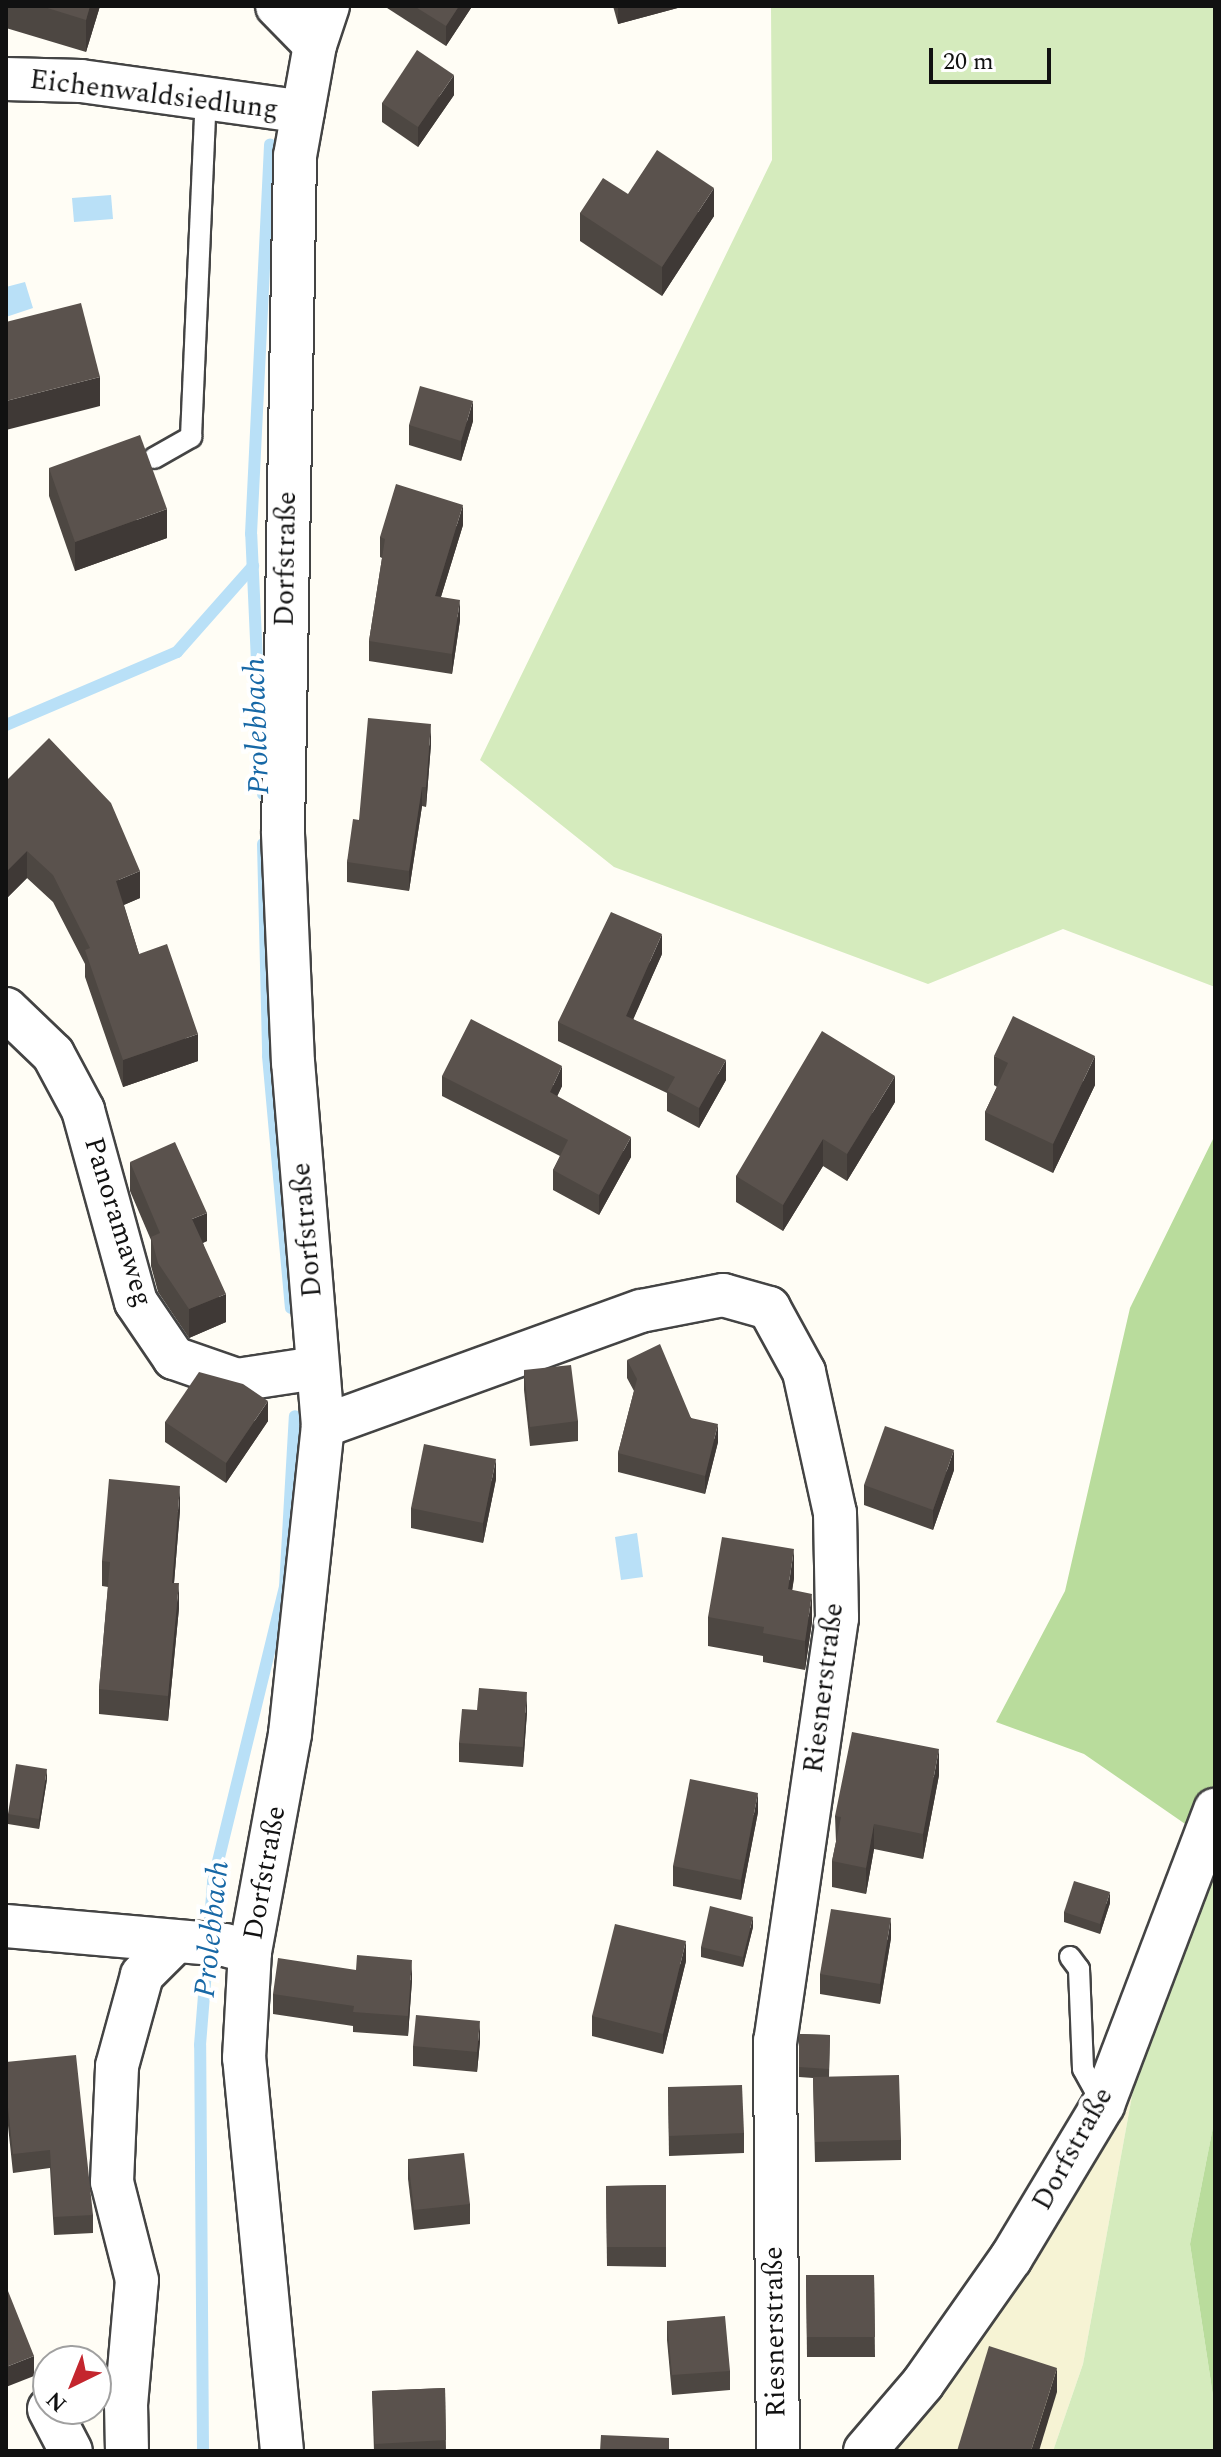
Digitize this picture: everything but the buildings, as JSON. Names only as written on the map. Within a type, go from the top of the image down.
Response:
[{"type":"street","points":[[277,6],[322,25]]},
{"type":"street","name":"Dorfstraße","points":[[282,2451],[244,2058],[238,1948],[290,1734],[323,1426],[293,1063],[283,831],[295,156],[322,25]]},
{"type":"street","name":"Eichenwaldsiedlung","points":[[6,79],[81,81],[303,112]]},
{"type":"street","name":"Panoramaweg","points":[[6,1009],[53,1054],[83,1110],[136,1302],[174,1358],[237,1380],[316,1368]]},
{"type":"street","name":"Riesnerstraße","points":[[323,1426],[641,1311],[723,1295],[769,1308],[804,1372],[835,1513],[837,1618],[775,2041],[778,2451]]},
{"type":"street","name":"Dorfstraße","points":[[865,2451],[923,2383],[1011,2258],[1103,2105],[1215,1810]]},
{"type":"street","points":[[6,1926],[238,1948]]},
{"type":"street","points":[[127,2451],[126,2405],[137,2280],[112,2182],[117,2066],[142,1975],[173,1944]]},
{"type":"street","points":[[57,2425],[71,2451]]},
{"type":"lane","points":[[154,458],[191,437],[206,99]]},
{"type":"lane","points":[[1070,1957],[1079,1969],[1083,2069],[1103,2105]]},
{"type":"shaded area","points":[[1138,2063],[1083,2364],[1053,2451],[865,2451]]},
{"type":"green space","points":[[771,6],[1215,6],[1215,987],[1063,929],[928,984],[614,867],[480,760],[772,160]]},
{"type":"green space","points":[[1215,1135],[1215,1839],[1204,1837],[1084,1754],[996,1722],[1065,1591],[1130,1308]]},
{"type":"green space","points":[[1215,1839],[1215,2117],[1190,2244],[1215,2409],[1215,2451],[1053,2451],[1083,2364],[1138,2063]]},
{"type":"green space","points":[[1215,2117],[1215,2409],[1190,2244]]},
{"type":"water","points":[[111,195],[113,219],[74,222],[72,198]]},
{"type":"water","points":[[25,282],[33,308],[6,317],[6,287]]},
{"type":"water","points":[[637,1533],[643,1577],[621,1580],[615,1537]]},
{"type":"waterway","name":"Prolebbach","points":[[263,794],[251,534],[270,144]]},
{"type":"waterway","points":[[6,725],[177,652],[253,566]]},
{"type":"waterway","name":"Prolebbach","points":[[263,844],[268,1056],[291,1308]]},
{"type":"waterway","name":"Prolebbach","points":[[203,2451],[200,2045],[213,1882],[285,1587],[295,1416]]}]
